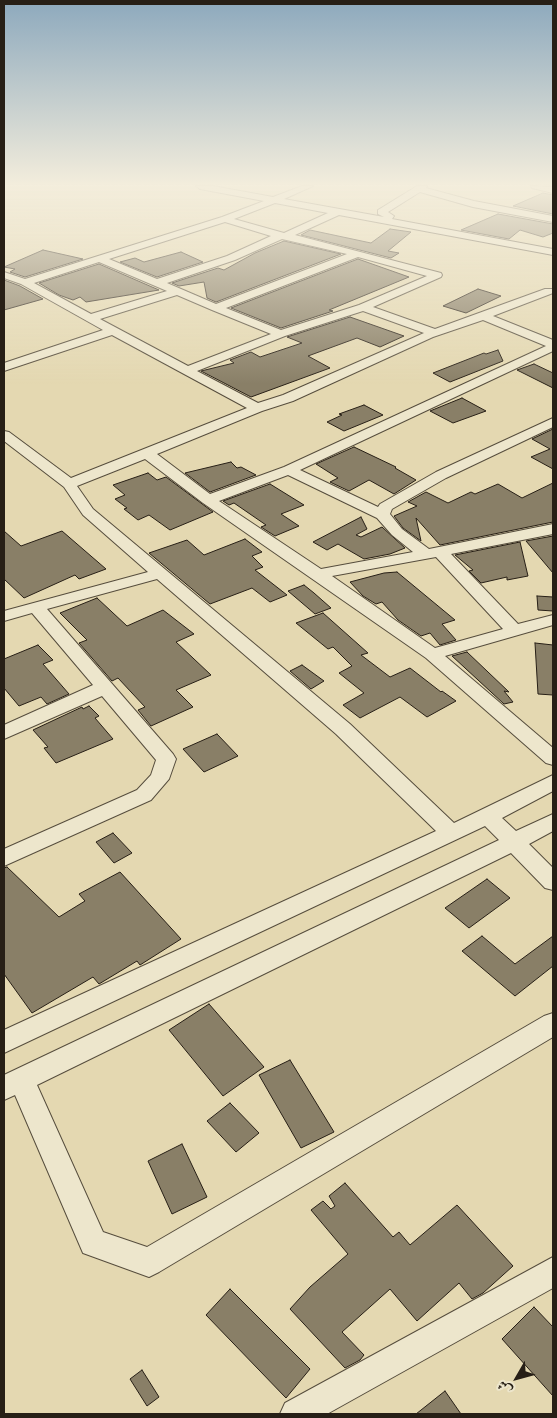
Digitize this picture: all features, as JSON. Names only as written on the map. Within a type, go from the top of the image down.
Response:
[{"type":"street","points":[[4,286],[25,282],[118,252]]},
{"type":"street","points":[[156,283],[245,252]]},
{"type":"street","points":[[186,371],[281,334],[363,307],[437,275],[350,252]]},
{"type":"street","points":[[216,308],[358,254]]},
{"type":"street","points":[[99,258],[176,292],[281,334]]},
{"type":"street","points":[[4,275],[25,282],[256,408]]},
{"type":"street","points":[[69,484],[147,454],[256,408],[288,398],[435,333],[552,291]]},
{"type":"street","points":[[90,318],[176,292]]},
{"type":"street","points":[[363,307],[435,333]]},
{"type":"street","points":[[483,316],[553,345]]},
{"type":"street","points":[[7,364],[111,330]]},
{"type":"street","points":[[208,500],[289,470],[553,345]]},
{"type":"street","points":[[382,515],[386,506],[440,475],[553,422]]},
{"type":"street","points":[[4,435],[69,484],[88,512],[158,574],[343,730],[451,833]]},
{"type":"street","points":[[147,454],[208,500],[432,654],[553,758]]},
{"type":"street","points":[[289,470],[382,515],[397,532],[434,553],[515,631]]},
{"type":"street","points":[[318,574],[553,529]]},
{"type":"street","points":[[4,616],[158,574]]},
{"type":"street","points":[[4,858],[144,795],[159,779],[166,759],[36,607]]},
{"type":"street","points":[[432,654],[553,620]]},
{"type":"street","points":[[4,733],[105,687]]},
{"type":"street","points":[[4,1042],[488,816],[553,782]]},
{"type":"street","points":[[488,816],[553,882]]},
{"type":"street","points":[[553,822],[515,843],[12,1084],[93,1243],[149,1262],[553,1024]]},
{"type":"street","points":[[296,1414],[553,1272]]},
{"type":"building","points":[[38,252],[53,252],[83,259],[25,277],[10,272],[15,269],[4,267]]},
{"type":"building","points":[[181,252],[203,262],[157,277],[120,262],[135,258],[144,262]]},
{"type":"building","points":[[333,252],[341,254],[216,302],[207,298],[204,282],[179,286],[172,283],[218,268],[224,270],[255,253]]},
{"type":"building","points":[[368,252],[399,253],[391,258]]},
{"type":"building","points":[[358,259],[409,277],[329,310],[333,311],[281,328],[231,308]]},
{"type":"building","points":[[99,264],[159,290],[86,302],[80,297],[73,300],[59,295],[39,283]]},
{"type":"building","points":[[4,280],[20,286],[43,299],[4,310]]},
{"type":"building","points":[[478,289],[501,296],[466,313],[443,306]]},
{"type":"building","points":[[350,317],[404,336],[380,347],[357,338],[308,356],[330,368],[251,397],[201,371],[234,363],[230,360],[251,352],[260,357],[302,343],[287,337]]},
{"type":"building","points":[[498,350],[503,361],[450,382],[433,373],[484,353]]},
{"type":"building","points":[[534,364],[553,373],[553,388],[517,370]]},
{"type":"building","points":[[462,398],[486,411],[453,423],[430,411]]},
{"type":"building","points":[[364,405],[383,415],[344,431],[327,422],[342,415],[339,414]]},
{"type":"building","points":[[553,429],[553,469],[531,457],[550,449],[532,439]]},
{"type":"building","points":[[354,447],[396,467],[416,480],[394,494],[369,480],[349,491],[330,482],[338,478],[316,464]]},
{"type":"building","points":[[231,462],[237,468],[241,467],[256,475],[210,492],[185,473]]},
{"type":"building","points":[[148,473],[157,480],[166,477],[213,512],[170,530],[149,515],[138,520],[115,499],[125,495],[113,485]]},
{"type":"building","points":[[553,483],[553,522],[440,545],[416,518],[421,541],[403,528],[394,516],[417,506],[408,502],[426,492],[448,503],[471,492],[475,494],[498,484],[522,498]]},
{"type":"building","points":[[270,484],[304,505],[281,514],[299,526],[275,536],[261,527],[266,525],[234,503],[229,505],[223,501]]},
{"type":"building","points":[[361,517],[367,529],[356,535],[361,537],[382,527],[405,548],[390,554],[364,559],[338,544],[327,550],[313,542]]},
{"type":"building","points":[[4,531],[21,546],[62,531],[106,569],[79,579],[75,575],[24,598],[4,579]]},
{"type":"building","points":[[553,536],[553,573],[526,541]]},
{"type":"building","points":[[245,539],[262,552],[252,556],[263,567],[255,570],[287,595],[270,602],[252,588],[210,604],[149,553],[187,540],[204,555]]},
{"type":"building","points":[[520,542],[528,576],[507,580],[507,577],[481,583],[469,571],[473,570],[455,555]]},
{"type":"building","points":[[397,572],[455,620],[442,624],[456,640],[440,645],[430,633],[421,636],[398,620],[382,602],[376,604],[363,596],[350,582],[384,573]]},
{"type":"building","points":[[304,585],[331,608],[315,614],[288,591]]},
{"type":"building","points":[[537,596],[553,597],[553,611],[538,610]]},
{"type":"building","points":[[97,598],[127,626],[163,610],[194,634],[176,642],[211,675],[176,690],[193,707],[151,726],[138,710],[145,707],[118,678],[112,681],[79,643],[87,640],[60,613]]},
{"type":"building","points":[[323,613],[368,653],[361,655],[390,677],[410,668],[456,701],[427,717],[400,697],[360,718],[343,705],[364,693],[339,673],[352,666],[333,647],[328,649],[296,623]]},
{"type":"building","points":[[535,643],[553,645],[553,695],[538,694]]},
{"type":"building","points":[[38,645],[53,660],[43,664],[69,694],[47,704],[41,697],[19,706],[4,688],[4,659]]},
{"type":"building","points":[[467,652],[509,692],[504,691],[513,702],[504,704],[452,656]]},
{"type":"building","points":[[302,665],[324,681],[311,689],[290,671]]},
{"type":"building","points":[[89,706],[99,716],[95,718],[113,739],[56,763],[44,748],[48,747],[33,730],[82,707],[83,709]]},
{"type":"building","points":[[217,734],[238,756],[204,772],[183,749]]},
{"type":"building","points":[[113,833],[132,853],[114,863],[96,842]]},
{"type":"building","points":[[7,867],[59,917],[85,901],[79,894],[120,872],[181,939],[140,965],[137,961],[99,984],[93,977],[32,1013],[4,974],[4,868]]},
{"type":"building","points":[[487,879],[510,898],[469,928],[445,908]]},
{"type":"building","points":[[482,936],[515,964],[553,936],[553,966],[515,996],[462,951]]},
{"type":"building","points":[[209,1004],[264,1067],[223,1096],[169,1030]]},
{"type":"building","points":[[290,1060],[334,1132],[301,1148],[259,1075]]},
{"type":"building","points":[[230,1103],[259,1133],[236,1152],[207,1121]]},
{"type":"building","points":[[182,1144],[207,1197],[172,1214],[148,1161]]},
{"type":"building","points":[[345,1183],[393,1237],[399,1232],[410,1245],[457,1205],[513,1266],[483,1293],[472,1299],[459,1283],[417,1321],[390,1289],[342,1332],[364,1355],[360,1360],[345,1368],[290,1309],[310,1287],[348,1254],[311,1210],[323,1201],[331,1209],[335,1206],[329,1196]]},
{"type":"building","points":[[230,1289],[310,1369],[286,1398],[206,1315]]},
{"type":"building","points":[[534,1307],[553,1327],[553,1396],[502,1339]]},
{"type":"building","points":[[142,1370],[159,1397],[147,1406],[130,1379]]},
{"type":"building","points":[[445,1391],[461,1414],[416,1414]]}]
